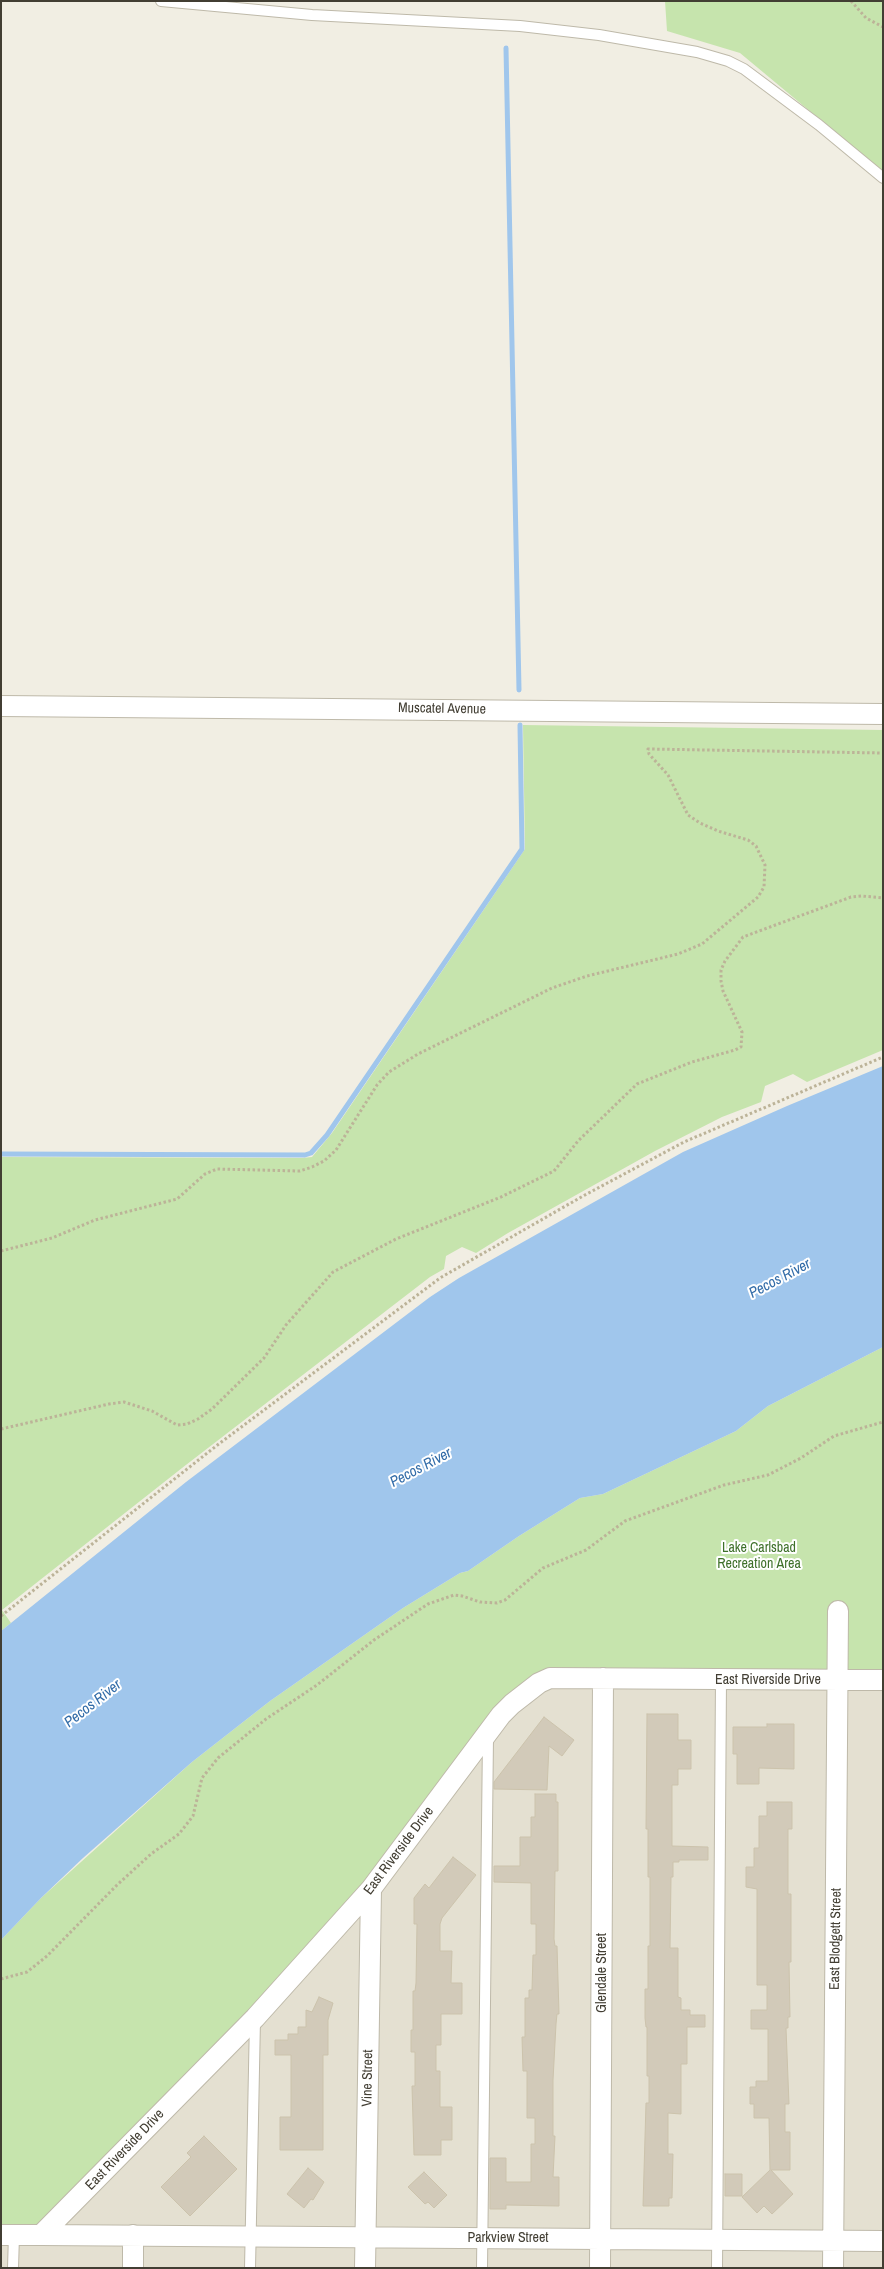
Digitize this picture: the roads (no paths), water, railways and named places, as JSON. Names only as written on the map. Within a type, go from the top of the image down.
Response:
[{"type":"street","name":"Muscatel Avenue","points":[[1,706],[883,714]]},
{"type":"street","name":"East Blodgett Street","points":[[833,2268],[838,1610]]},
{"type":"street","name":"East Riverside Drive","points":[[41,2235],[255,2018],[371,1889],[488,1733],[512,1704],[539,1682],[550,1678],[883,1680]]},
{"type":"street","name":"Glendale Street","points":[[600,2268],[604,1678]]},
{"type":"street","name":"Vine Street","points":[[365,2268],[371,1889]]},
{"type":"street","points":[[7,2235],[41,2235]]},
{"type":"street","name":"Parkview Street","points":[[41,2235],[883,2241]]},
{"type":"street","points":[[133,2235],[133,2268]]},
{"type":"lane","points":[[161,1],[312,15],[520,26],[599,35],[697,52],[728,61],[744,69],[820,126],[883,178]]},
{"type":"lane","points":[[717,2268],[721,1680]]},
{"type":"lane","points":[[482,2268],[488,1733]]},
{"type":"lane","points":[[250,2268],[255,2018]]},
{"type":"lane","points":[[7,2235],[13,2268]]},
{"type":"water","name":"Pecos River","points":[[883,1066],[883,1347],[768,1406],[736,1431],[603,1494],[580,1498],[468,1571],[460,1573],[403,1608],[270,1701],[192,1762],[83,1858],[1,1940],[1,1631],[186,1482],[430,1297],[459,1278],[683,1152]]},
{"type":"waterway","points":[[506,48],[519,690]]},
{"type":"waterway","points":[[1,1154],[305,1155],[311,1153],[327,1135],[522,849],[520,725]]},
{"type":"park label","name":"Lake Carlsbad Recreation Area","points":[[759,1556]]}]
